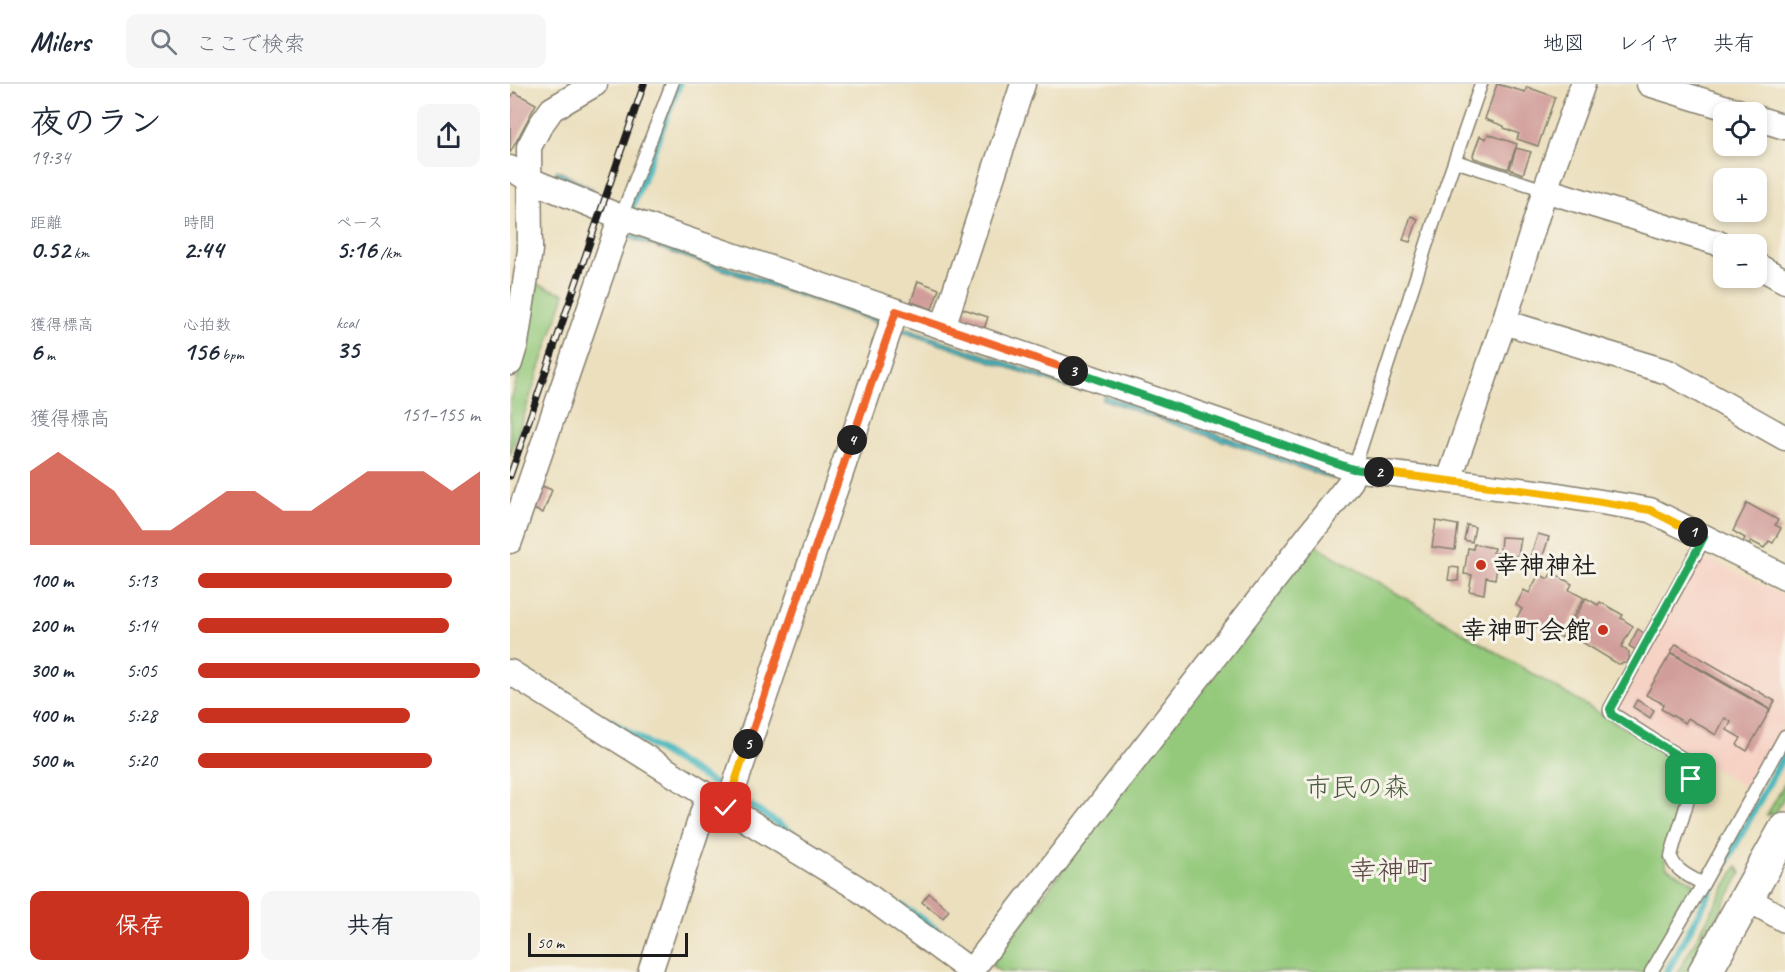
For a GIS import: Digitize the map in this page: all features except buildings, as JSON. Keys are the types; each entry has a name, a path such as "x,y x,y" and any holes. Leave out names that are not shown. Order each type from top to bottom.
{"main road":[{"path":"1705,972 1785,830"}],"street":[{"path":"510,363 516,343 530,250 520,174 530,147 552,109 595,84"},
{"path":"943,327 1023,84"},
{"path":"1449,480 1504,322 1545,190 1583,84"},
{"path":"1649,84 1713,104"},
{"path":"1767,121 1785,127"},
{"path":"520,174 621,217 1353,469 1552,494 1650,510 1785,577"},
{"path":"1545,190 1713,241"},
{"path":"510,541 621,217"},
{"path":"1767,271 1785,281"},
{"path":"650,972 717,802 896,311"},
{"path":"1504,322 1668,372 1785,438"},
{"path":"510,672 856,887 972,971 1351,481 1353,469"},
{"path":"1746,898 1785,920"}],"lane":[{"path":"621,217 672,84"},
{"path":"1353,469 1481,84"},
{"path":"1455,161 1545,190"},
{"path":"1703,884 1682,872 1672,862 1671,857 1688,798 1691,779 1688,762 1612,715 1610,709 1704,537"},
{"path":"1651,972 1785,736"}],"shaded area":[{"path":"1700,560 1714,561 1785,596 1785,721 1748,789 1618,712 1619,703"}],"green space":[{"path":"537,284 565,294 510,456 510,404 527,343"},
{"name":"市民の森","path":"1310,542 1665,752 1678,764 1683,774 1683,792 1664,858 1667,868 1693,882 1694,886 1644,972 1001,972 991,965"},
{"path":"1785,783 1785,795 1775,814 1767,815"},
{"path":"1737,866 1741,873 1687,972 1678,972"}],"water":[{"path":"557,170 593,189 590,193 555,174"},
{"path":"628,233 880,319 879,323 626,237"},
{"path":"905,328 1083,388 1081,392 903,332"},
{"path":"1104,395 1333,474 1332,479 1102,399"}],"waterway":[{"path":"632,207 679,84"},
{"path":"609,720 746,803 821,852"},
{"path":"1667,972 1785,753"},
{"path":"902,906 972,954"}],"railway":[{"path":"510,476 644,84"}],"place":[{"name":"幸神神社","path":"1481,565"},
{"name":"幸神町会館","path":"1603,630"}],"district":[{"name":"幸神町","path":"1391,870"}],"route":[{"path":"726,808 896,311 1353,469 1552,494 1650,510 1704,537 1610,709 1612,715 1688,762 1691,779"}]}
